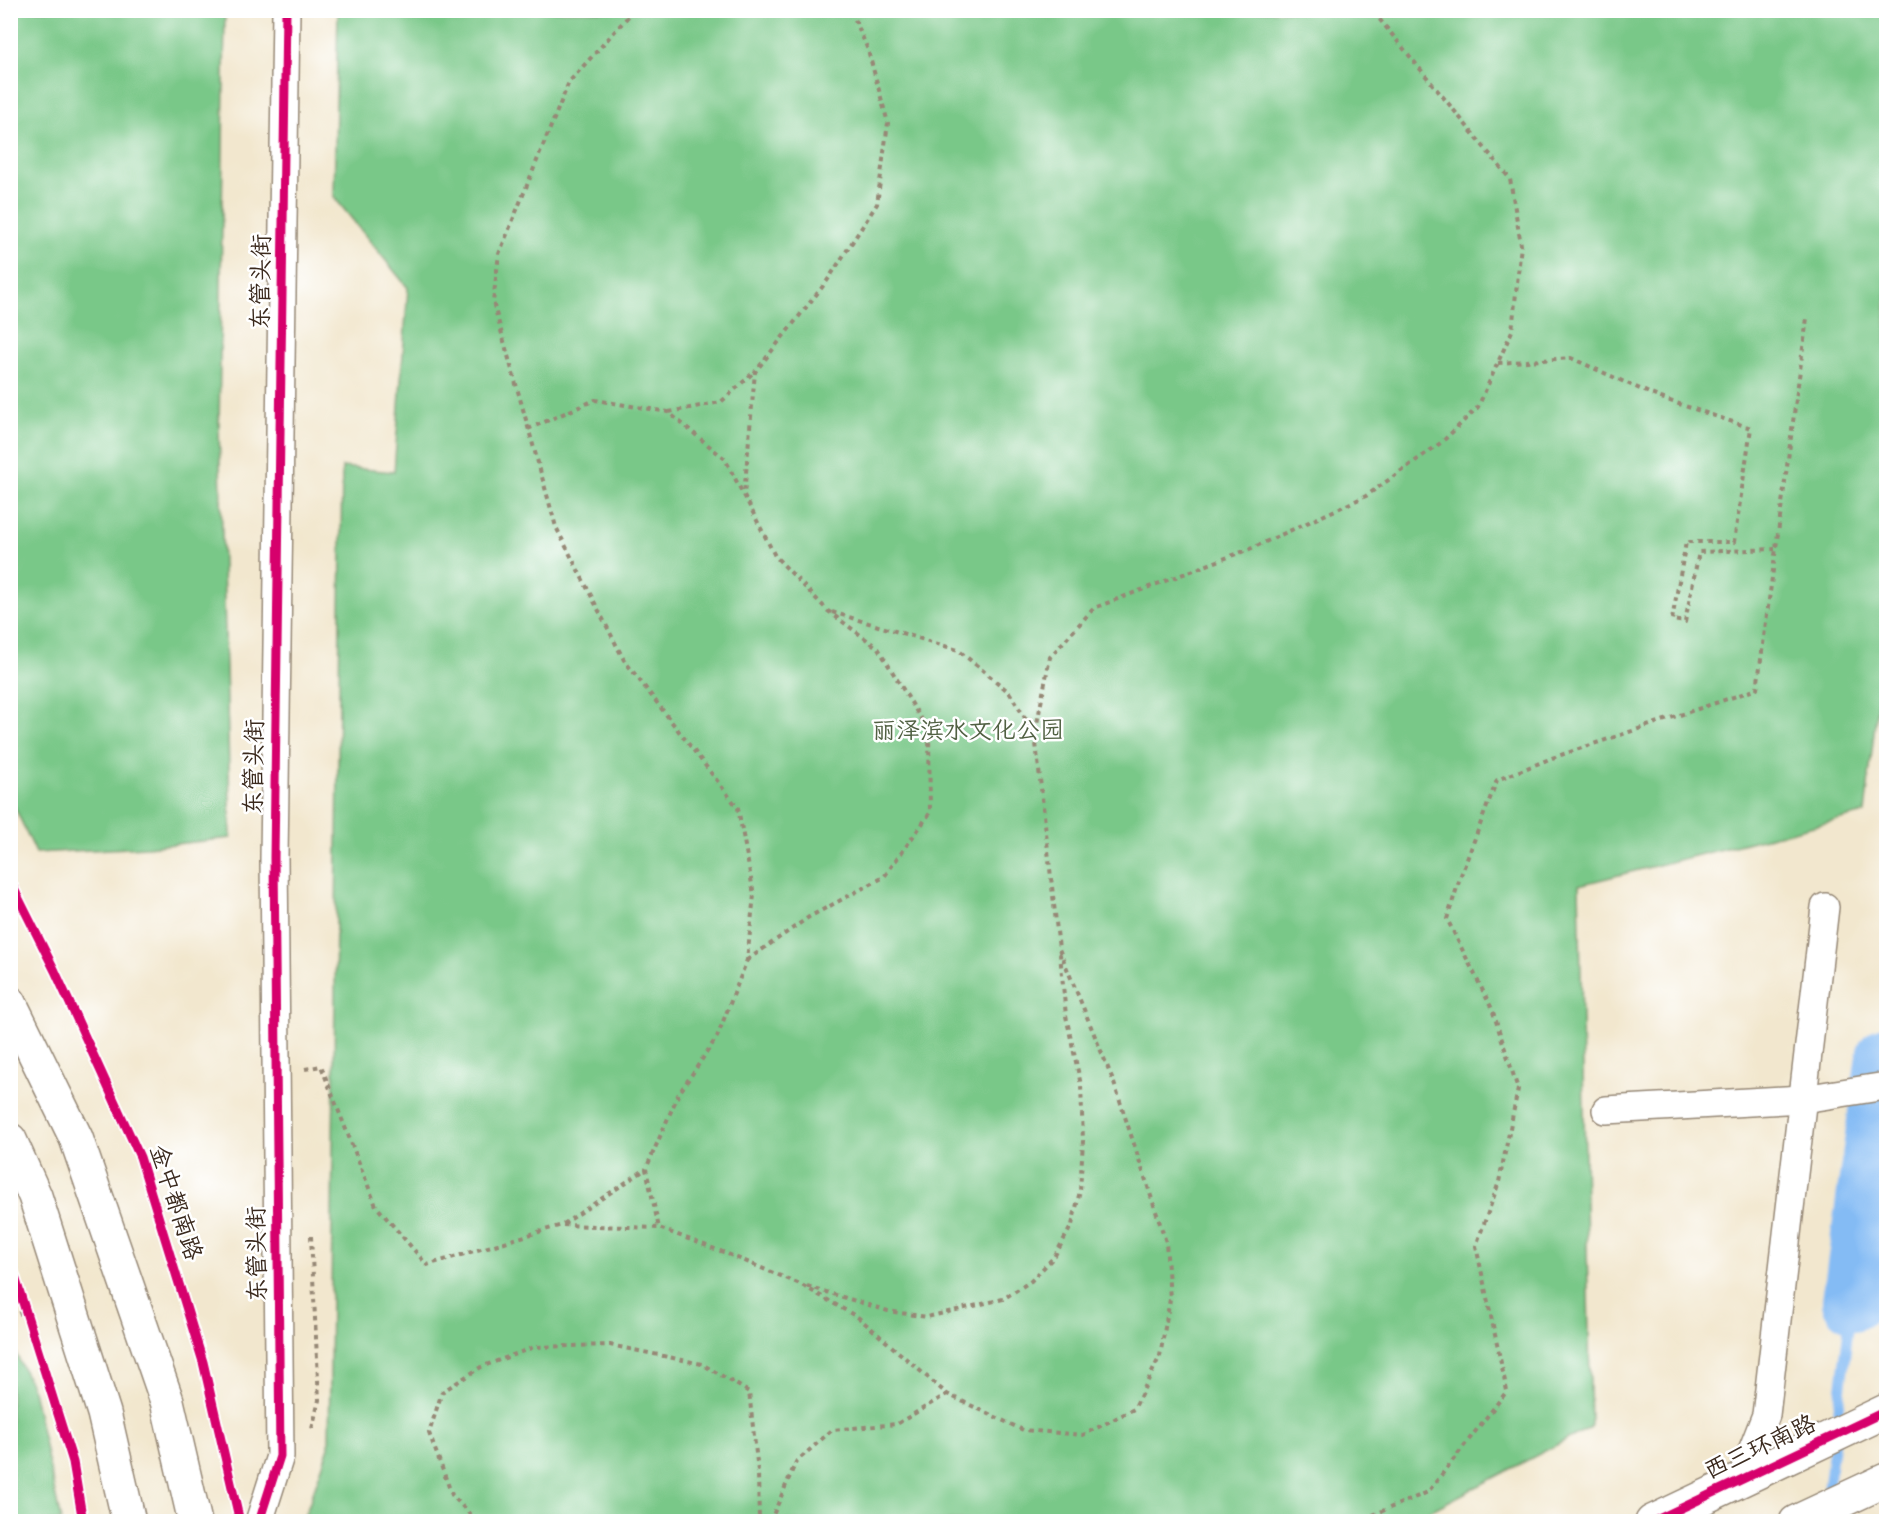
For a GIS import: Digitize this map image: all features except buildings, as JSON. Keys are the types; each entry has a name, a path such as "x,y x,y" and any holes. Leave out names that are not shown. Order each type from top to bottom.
{"main road":[{"path":"10,1003 76,1138 167,1401 195,1521"},
{"path":"10,1140 34,1196 104,1413 129,1521"},
{"name":"西三环南路","path":"1652,1521 1881,1414"},
{"path":"1803,1518 1877,1485"}],"street":[{"name":"东管头街","path":"259,1521 280,1456 274,858 286,10"},
{"path":"1741,1479 1766,1415 1825,907"},
{"path":"1606,1110 1803,1099 1887,1086"}],"path":[{"path":"303,1069 321,1066 376,1206 426,1264 562,1225 646,1169 678,1095 717,1037 747,960 754,895 738,808 624,660 556,527 493,302 499,254 568,82 634,10"},
{"path":"528,429 595,400 668,412 721,402 755,372 827,281 877,204 888,123 868,50 851,10"},
{"path":"562,1225 659,1228 800,1284 888,1311 927,1317 1003,1299 1031,1281 1054,1257 1072,1225 1080,1191 1083,1141 1081,1085 1066,1016 1035,734 1050,657 1094,608 1252,548 1366,496 1442,442 1478,407 1512,332 1521,245 1510,179 1372,10"},
{"path":"1356,1521 1428,1492 1507,1391 1476,1246 1499,1182 1518,1089 1492,1009 1447,919 1461,875 1497,780 1552,758 1757,688 1807,318"},
{"path":"1498,363 1571,358 1658,397 1751,428 1734,542 1686,542 1671,620 1685,622 1699,552 1775,549"},
{"path":"744,495 755,372"},
{"path":"668,412 725,459 775,556 828,611 878,648 929,732 930,813 884,877 809,917 747,960"},
{"path":"828,611 958,650 1009,692 1035,734"},
{"path":"800,1284 859,1318 947,1394 1023,1430 1083,1434 1134,1409 1161,1356 1170,1299 1166,1242 1113,1080 1059,949"},
{"path":"646,1169 659,1228"},
{"path":"311,1235 319,1400 311,1434"},
{"path":"23,1301 29,1322"},
{"path":"10,1317 26,1311"},
{"path":"477,1521 452,1495 429,1433 442,1392 481,1367 534,1347 610,1345 702,1364 749,1392 759,1472 759,1521"},
{"path":"770,1521 796,1462 832,1430 897,1425 947,1394"}],"green space":[{"path":"11,10 225,11 219,428 231,838 147,847 36,853 11,799"},
{"name":"丽泽滨水文化公园","path":"338,11 1886,11 1886,626 1865,813 1579,885 1591,1427 1411,1521 303,1521 329,1447 342,467 394,472 408,288 334,197"},
{"path":"10,1341 33,1390 61,1521 11,1521"}],"waterway":[{"path":"1852,1301 1886,1057"},
{"path":"1827,1500 1852,1301 1886,1281"}],"cycle path":[{"path":"259,1522 280,1456 274,858 286,10"},
{"name":"金中都南路","path":"10,881 55,971 140,1157 203,1362 240,1522"},
{"path":"10,1261 73,1462 83,1522"},
{"path":"1652,1522 1886,1411"}]}
